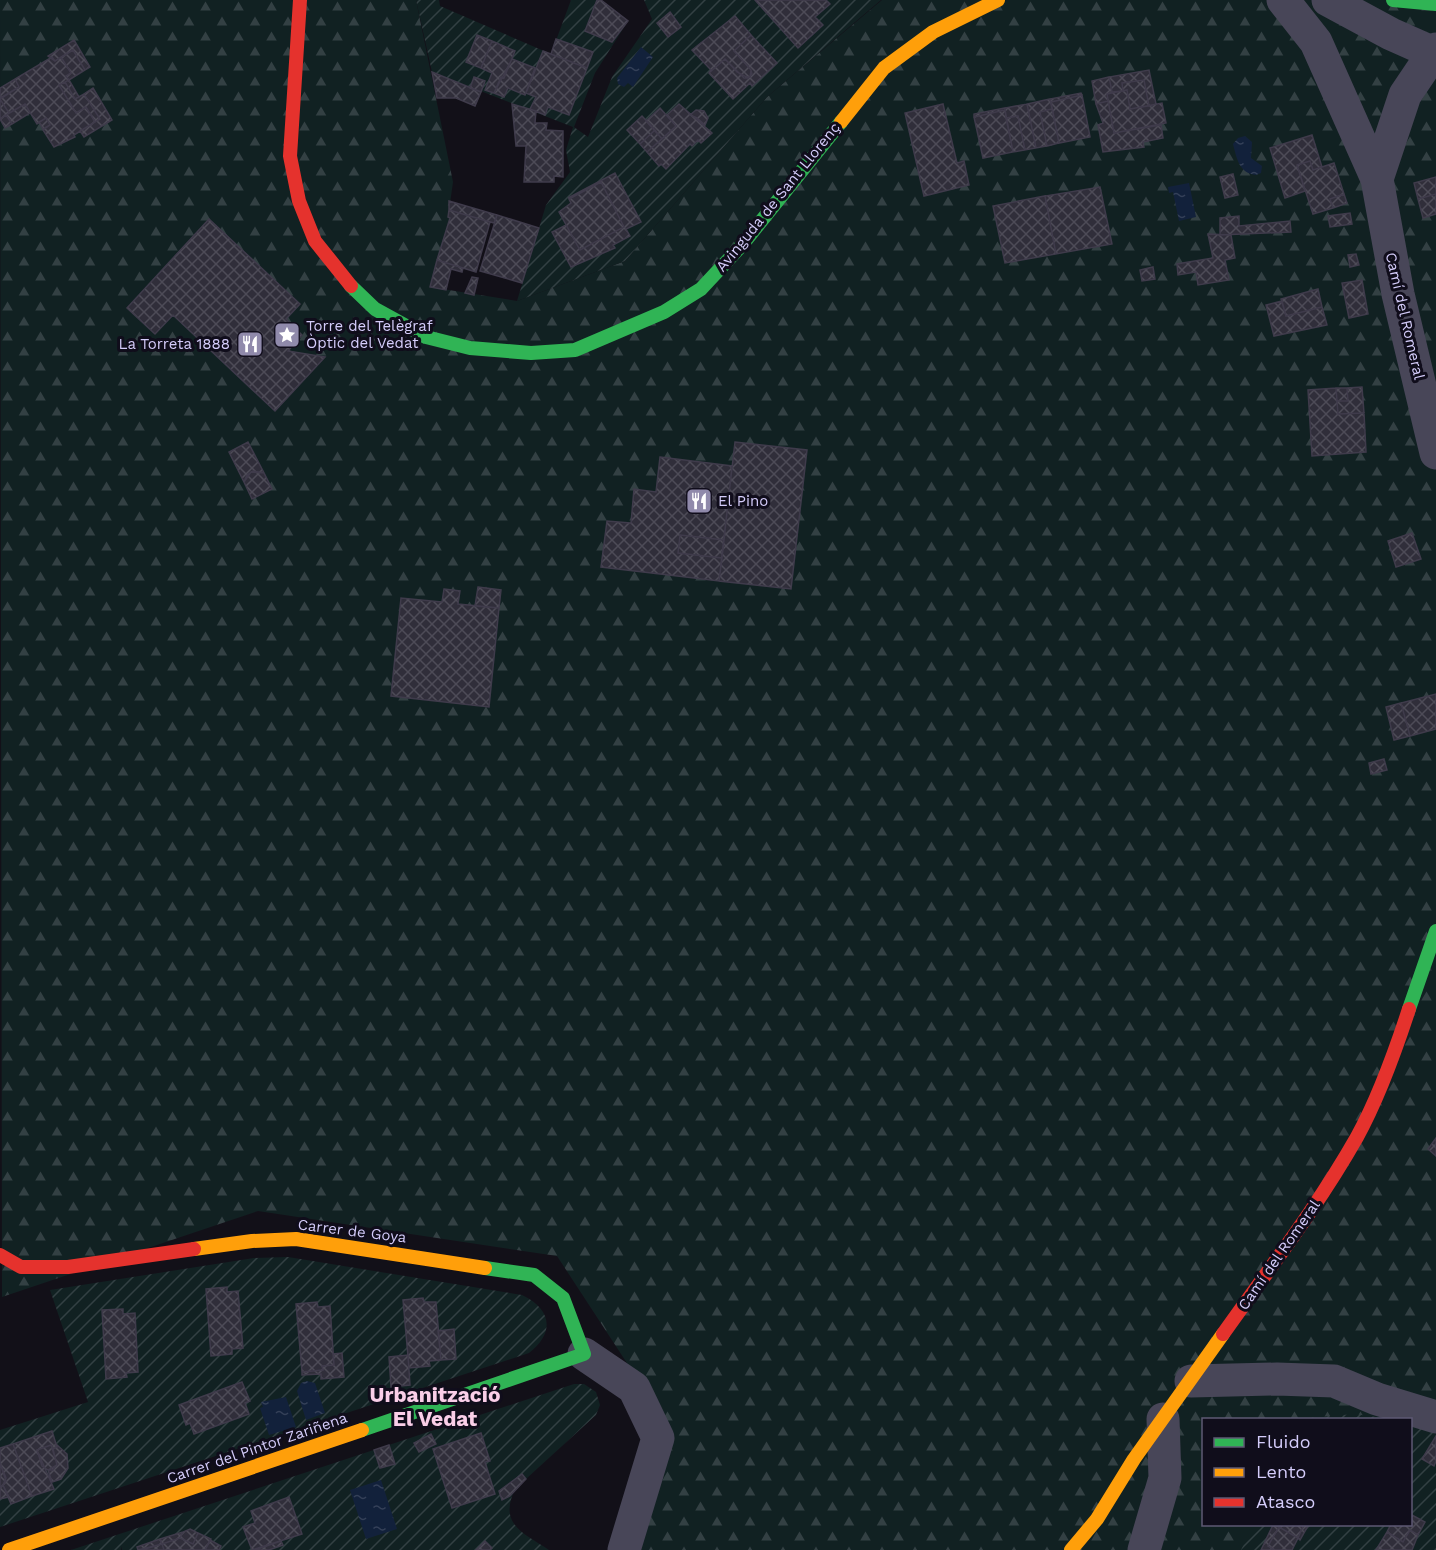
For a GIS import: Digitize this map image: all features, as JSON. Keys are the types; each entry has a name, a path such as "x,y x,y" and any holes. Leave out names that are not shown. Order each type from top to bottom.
{"street":[{"name":"Avinguda de Sant Llorenç","path":"300,0 290,156 299,201 315,241 349,284 375,309 426,337 470,348 531,352 575,350 664,312 701,289 742,245 884,68 933,32 998,0"},
{"name":"Camí del Romeral","path":"1283,0 1316,42 1377,179 1398,294 1436,453"},
{"path":"1328,0 1435,52"},
{"path":"1393,0 1436,4"},
{"name":"Camí del Romeral","path":"1377,179 1405,96 1435,52"},
{"name":"Camí del Romeral","path":"1071,1550 1097,1519 1134,1459 1316,1203 1358,1134 1394,1055 1436,931"},
{"name":"Carrer de Goya","path":"0,1256 21,1267 68,1267 252,1241 296,1239 534,1275 563,1298 584,1354"},
{"path":"584,1354 634,1388 658,1438 624,1550"},
{"name":"Carrer del Pintor Zariñena","path":"9,1550 584,1354"},
{"path":"1191,1381 1277,1379 1334,1381 1377,1399 1436,1417"},
{"path":"1144,1550 1165,1478 1163,1419"}],"green space":[{"path":"0,0 416,0 453,182 448,217 450,218 430,287 517,301 625,261 767,97 882,0 1436,0 1436,1432 1412,1425 1412,1418 1339,1416 1202,1418 1202,1526 1254,1526 1242,1550 625,1550 672,1432 557,1256 258,1211 2,1297"},
{"path":"416,0 439,0 440,6 551,54 571,0 601,0 628,21 595,73 574,127 588,137 612,77 652,19 644,0 881,0 767,97 625,261 517,301 546,205 570,172 566,150 573,127 432,72"},
{"path":"288,1257 522,1295 539,1307 544,1314 546,1330 529,1353 0,1527 0,1430 88,1402 50,1290 254,1258"},
{"path":"574,1384 584,1384 596,1392 600,1405 596,1415 515,1489 511,1501 510,1511 516,1527 549,1550 122,1550 121,1546 121,1550 71,1550"},
{"path":"1354,1414 1384,1418 1308,1418"},
{"path":"1412,1423 1436,1432 1436,1550 1241,1550 1253,1526 1412,1526"}],"water":[{"path":"641,47 653,57 633,87 628,83 624,87 618,84 617,78"},
{"path":"1245,136 1252,142 1251,158 1262,166 1261,173 1256,175 1242,168 1236,155 1233,144 1238,138"},
{"path":"1189,183 1196,217 1179,221 1173,192 1169,193 1168,187"},
{"path":"307,1381 315,1383 325,1413 306,1420 297,1391 301,1383"},
{"path":"286,1397 296,1427 269,1435 260,1408 263,1407 261,1402"},
{"path":"381,1480 397,1529 366,1539 350,1490"}],"building":[{"path":"597,0 601,0 628,21 612,42 585,31"},
{"path":"755,0 826,0 830,4 815,17 823,25 798,48"},
{"path":"670,12 681,27 668,37 657,23"},
{"path":"735,16 751,35 734,51 751,70 752,74 748,78 737,72 725,59 709,73 711,70 692,50"},
{"path":"477,35 492,41 481,68 466,62"},
{"path":"751,35 777,63 752,86 750,83 733,99 709,73 725,59 744,78 750,77 751,70 734,51"},
{"path":"556,39 593,52 587,68 551,54"},
{"path":"74,40 90,67 85,70 73,50 55,61 48,56"},
{"path":"492,41 515,51 504,78 501,77 494,93 485,90 492,73 481,68"},
{"path":"73,50 85,70 69,80 66,76 71,73 61,57"},
{"path":"543,51 587,68 569,115 548,107 545,115 530,109 536,97 526,93"},
{"path":"52,57 55,61 61,57 71,73 66,76 69,80 59,85 76,113 86,107 95,122 74,135 75,137 54,147 43,130 50,125 46,118 37,124 25,104 9,113 0,99 19,87 15,79"},
{"path":"512,59 535,68 525,95 508,88 504,97 494,93"},
{"path":"1149,70 1156,104 1149,106 1144,80 1122,83 1123,91 1112,92 1109,77"},
{"path":"432,72 481,92 475,106 456,98 437,98"},
{"path":"474,77 485,81 481,92 470,88"},
{"path":"1109,77 1112,92 1107,94 1108,101 1096,104 1092,81"},
{"path":"15,79 19,87 0,98 0,88"},
{"path":"69,80 79,97 75,99 65,82"},
{"path":"1144,80 1149,106 1130,109 1127,90 1123,91 1122,83"},
{"path":"65,82 75,99 84,94 100,119 95,122 86,107 76,113 59,85"},
{"path":"93,88 112,120 84,137 80,131 100,119 84,94"},
{"path":"1127,90 1130,109 1162,103 1166,123 1114,133 1107,94"},
{"path":"1081,93 1082,95 1051,102 1050,99"},
{"path":"1082,95 1090,137 1059,143 1051,102"},
{"path":"0,99 9,113 0,119"},
{"path":"1050,99 1052,109 1040,112 1047,146 1036,148 1027,104"},
{"path":"1108,101 1114,133 1161,125 1163,138 1143,142 1144,147 1103,152 1098,125 1103,123 1096,104"},
{"path":"25,104 30,113 12,124 6,115"},
{"path":"512,104 536,111 535,123 547,123 546,130 563,131 563,177 554,176 554,182 524,182 526,146 516,146"},
{"path":"679,104 712,133 701,143 698,140 692,146 690,144 666,169 661,164 659,166 647,152 676,126 667,115"},
{"path":"943,104 957,163 964,161 969,185 924,196 905,113"},
{"path":"1027,104 1036,148 1025,150 1018,116 1006,118 1005,108"},
{"path":"660,108 676,126 662,139 646,121"},
{"path":"1005,108 1005,110 974,117 974,114"},
{"path":"1052,109 1059,143 1047,146 1040,112"},
{"path":"696,110 704,111 708,118 705,125 690,115"},
{"path":"1005,110 1013,152 983,158 974,117"},
{"path":"6,115 12,124 5,128 0,119"},
{"path":"642,116 655,130 640,144 627,130"},
{"path":"1018,116 1025,150 1013,152 1006,118"},
{"path":"46,118 50,125 43,129 39,122"},
{"path":"655,130 662,139 647,152 640,144"},
{"path":"1312,135 1322,167 1313,170 1310,161 1297,165 1305,191 1285,198 1270,148"},
{"path":"1310,161 1313,170 1334,163 1344,194 1330,199 1333,208 1313,214 1297,165"},
{"path":"615,173 641,222 626,229 630,236 613,245 615,248 571,267 552,232 566,225 580,250 624,227 601,182 568,198"},
{"path":"1233,174 1238,195 1225,198 1220,177"},
{"path":"1436,177 1436,194 1418,199 1414,183"},
{"path":"601,182 624,227 580,250 559,212 571,203 569,199"},
{"path":"1100,187 1112,244 1056,254 1045,196"},
{"path":"1344,194 1347,203 1333,208 1330,199"},
{"path":"1436,194 1436,214 1423,218 1418,199"},
{"path":"1045,196 1056,254 1005,263 993,206"},
{"path":"449,201 497,215 494,223 449,210"},
{"path":"449,210 490,222 476,272 437,260 450,218 448,217"},
{"path":"1350,213 1352,224 1330,227 1328,216"},
{"path":"497,215 539,228 522,283 480,271"},
{"path":"1239,216 1239,226 1290,221 1291,232 1220,235 1220,218"},
{"path":"209,219 300,304 286,319 302,335 288,351 325,357 275,411 173,315 155,334 127,308"},
{"path":"1208,234 1231,235 1235,258 1225,260 1229,280 1198,285 1196,272 1178,275 1177,264 1213,258"},
{"path":"1356,254 1359,265 1350,267 1348,255"},
{"path":"437,260 463,268 462,272 451,269 446,290 430,287"},
{"path":"1153,267 1155,279 1142,281 1140,270"},
{"path":"472,277 478,278 474,295 465,293"},
{"path":"1362,280 1368,314 1349,318 1342,283"},
{"path":"1318,289 1322,307 1286,316 1281,299"},
{"path":"1282,301 1286,316 1322,307 1327,325 1274,336 1266,305"},
{"path":"1362,387 1364,413 1338,414 1337,401 1348,401 1347,388"},
{"path":"1336,388 1347,388 1348,401 1337,401"},
{"path":"1336,388 1338,414 1364,413 1366,452 1312,456 1308,390"},
{"path":"248,442 264,473 251,472 244,482 229,452"},
{"path":"735,442 807,450 791,589 719,581"},
{"path":"660,457 732,466 724,540 680,535 678,553 722,558 719,581 601,567 607,521 631,523 634,489 656,492"},
{"path":"253,471 264,473 272,489 252,499 244,482 247,475"},
{"path":"1412,533 1421,559 1396,567 1388,541"},
{"path":"680,535 724,540 722,558 678,553"},
{"path":"478,587 501,590 499,608 475,606"},
{"path":"444,589 460,591 458,604 499,608 489,707 391,696 401,598 442,602"},
{"path":"1436,694 1436,729 1410,736 1401,703"},
{"path":"1401,703 1410,736 1394,740 1386,707"},
{"path":"1384,759 1387,770 1371,774 1369,763"},
{"path":"1436,1138 1436,1156 1428,1149"},
{"path":"227,1287 227,1292 238,1291 243,1348 232,1349 232,1354 211,1356 206,1289"},
{"path":"423,1298 424,1302 436,1302 441,1360 429,1361 430,1366 409,1368 403,1300"},
{"path":"317,1302 318,1307 330,1306 334,1365 322,1366 323,1370 302,1372 296,1304"},
{"path":"123,1309 123,1314 135,1313 138,1372 126,1373 127,1377 106,1379 102,1310"},
{"path":"454,1329 456,1359 441,1360 438,1331"},
{"path":"342,1353 344,1377 321,1379 321,1374 302,1375 302,1372 323,1370 322,1366 334,1365 333,1354"},
{"path":"408,1355 410,1385 391,1387 389,1357"},
{"path":"242,1382 250,1401 245,1403 249,1414 194,1434 190,1423 186,1425 179,1405"},
{"path":"52,1431 57,1447 53,1449 51,1445 37,1450 54,1489 32,1496 13,1444"},
{"path":"481,1433 490,1461 485,1462 495,1494 452,1508 433,1449"},
{"path":"431,1434 436,1444 419,1452 414,1443"},
{"path":"1436,1436 1436,1461 1434,1466 1422,1459"},
{"path":"13,1444 32,1496 11,1504 3,1485 6,1478 0,1463 0,1448"},
{"path":"56,1444 67,1454 68,1468 61,1479 52,1482 48,1470 57,1465 53,1449 57,1447"},
{"path":"51,1445 57,1464 53,1470 48,1470 42,1466 37,1450"},
{"path":"389,1445 395,1464 380,1468 374,1450"},
{"path":"0,1463 6,1481 0,1488"},
{"path":"522,1474 526,1479 510,1496 502,1500 499,1491"},
{"path":"3,1485 9,1497 0,1499 0,1488"},
{"path":"289,1497 302,1534 252,1550 243,1527 255,1523 251,1511"},
{"path":"1412,1515 1425,1522 1418,1535 1410,1530 1403,1542 1387,1532 1390,1526 1412,1526"},
{"path":"1273,1526 1279,1527 1268,1546 1275,1550 1261,1550"},
{"path":"1280,1526 1303,1526 1298,1538"},
{"path":"1303,1526 1308,1526 1300,1540 1298,1538"},
{"path":"1279,1527 1298,1538 1292,1550 1275,1550 1268,1546"},
{"path":"190,1529 198,1533 193,1544 180,1538 183,1532"},
{"path":"1410,1530 1418,1535 1412,1550 1376,1550 1387,1532 1403,1542"},
{"path":"183,1532 180,1538 162,1544 160,1539"},
{"path":"198,1533 211,1539 205,1550 164,1550 162,1544 180,1538 193,1544"},
{"path":"160,1539 162,1544 138,1550 137,1547"},
{"path":"210,1540 221,1546 219,1550 205,1550"},
{"path":"281,1541 283,1545 269,1550 255,1550"},
{"path":"485,1541 492,1548 490,1550 476,1550"},
{"path":"162,1544 164,1550 142,1550"}],"traffic: fast":[{"path":"1393,0 1436,4"},
{"path":"351,286 375,309 426,337 470,348 531,353 575,350 664,312 701,289 742,245 841,122"},
{"path":"1409,1009 1436,931"},
{"path":"362,1430 584,1354 563,1298 534,1275 485,1268"}],"traffic: slow":[{"path":"841,122 884,68 933,32 998,0"},
{"path":"194,1249 252,1241 296,1239 485,1268"},
{"path":"1071,1550 1097,1519 1134,1459 1223,1334"},
{"path":"9,1550 362,1430"}],"traffic: jam":[{"path":"300,0 290,156 299,201 315,241 351,286"},
{"path":"1223,1334 1310,1213 1357,1137 1386,1074 1409,1009"},
{"path":"0,1255 21,1267 68,1267 194,1249"}],"place":[{"name":"Torre del Telègraf Òptic del Vedat","path":"287,335"},
{"name":"La Torreta 1888","path":"250,344"},
{"name":"El Pino","path":"699,501"}],"district":[{"name":"Urbanització El Vedat","path":"435,1406"}]}
